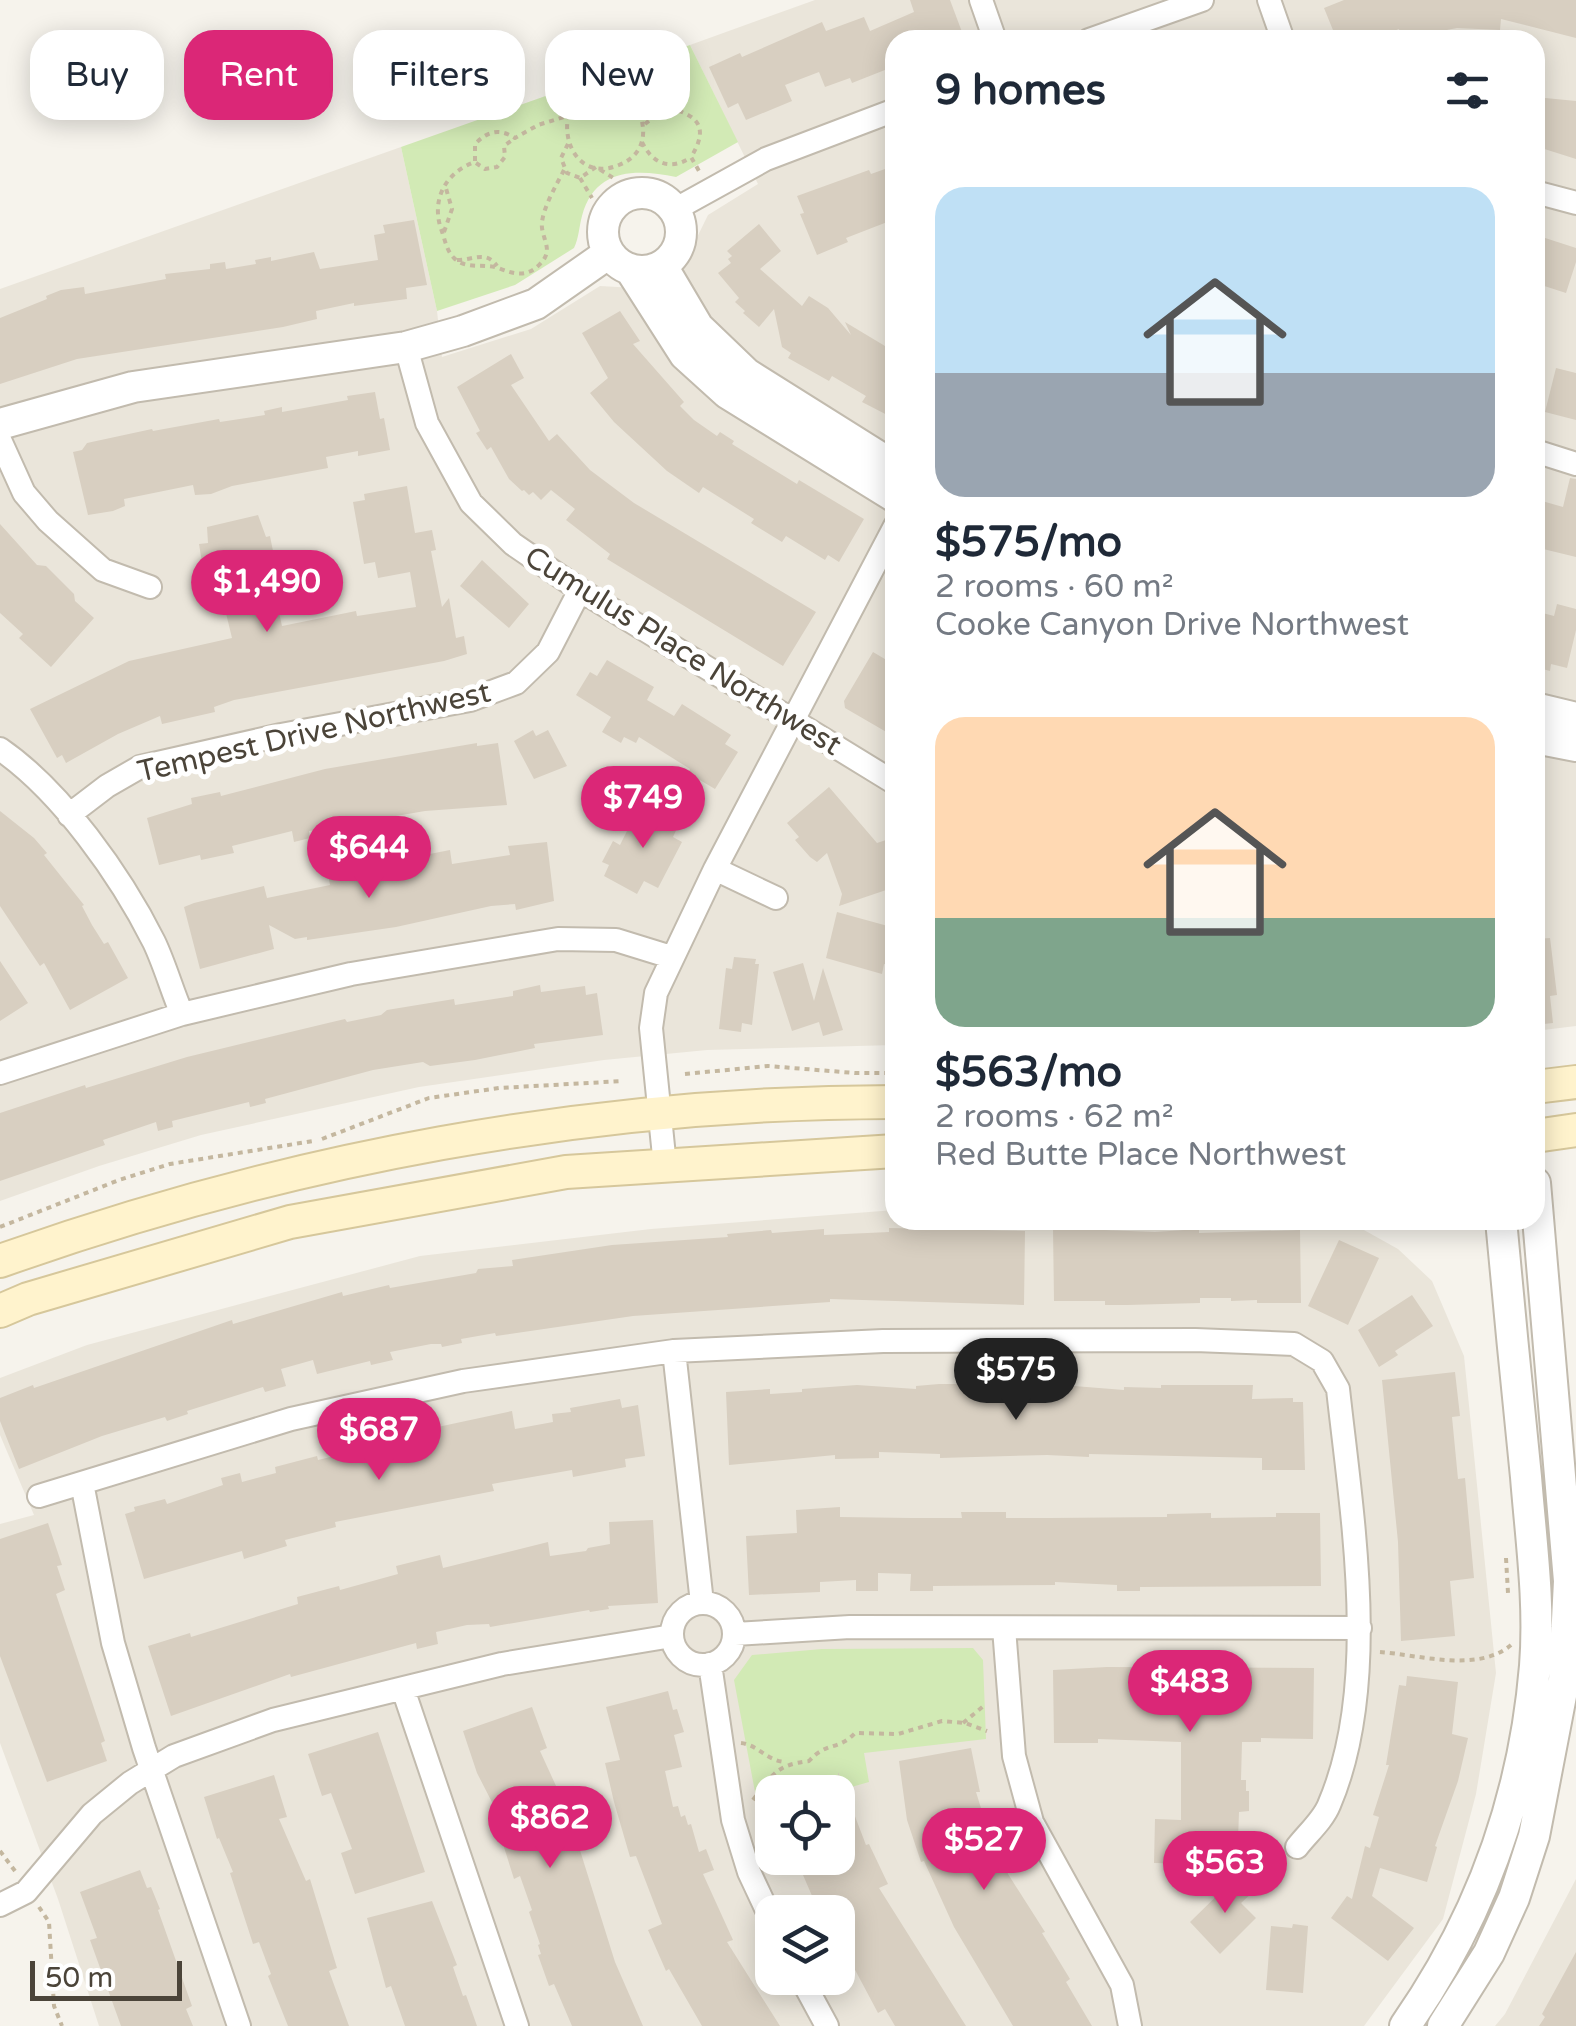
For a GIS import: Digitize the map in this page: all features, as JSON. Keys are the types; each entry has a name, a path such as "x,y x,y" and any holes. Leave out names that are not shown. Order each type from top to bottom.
{"main road":[{"path":"1545,1086 1576,1082"},
{"path":"0,1261 157,1209 354,1160 556,1124 659,1112 885,1102"},
{"path":"1545,1135 1576,1130"},
{"path":"0,1310 290,1222 566,1172 885,1152"}],"street":[{"path":"981,0 992,30"},
{"path":"1116,30 1202,0"},
{"path":"1268,0 1279,30"},
{"path":"674,210 766,159 885,114"},
{"path":"0,424 134,388 406,346 463,332 536,304 620,261 645,271 662,266 677,249 681,236 674,210 664,200 648,194 622,198 604,221 603,234 620,261 686,355 727,393 885,491"},
{"path":"1545,195 1576,203"},
{"path":"662,266 698,327 747,374 885,461"},
{"name":"Cumulus Place Northwest","path":"406,346 427,423 471,502 514,544 580,590 885,777"},
{"path":"0,440 24,493 48,521 103,570 150,587"},
{"path":"1545,454 1576,464"},
{"path":"665,1166 651,1028 656,993 715,868 885,545"},
{"name":"Tempest Drive Northwest","path":"69,815 140,767 281,735 470,700 516,683 548,652 580,590"},
{"path":"1545,710 1576,718"},
{"path":"1545,740 1576,746"},
{"path":"0,749 14,758 69,815 117,875 155,944 182,1014"},
{"path":"715,868 776,898"},
{"path":"0,1073 182,1014 351,974 558,940 616,940 671,957"},
{"path":"1405,2026 1453,1953 1490,1870 1510,1808 1535,1666 1534,1567 1503,1230"},
{"path":"1443,2026 1489,1952 1514,1898 1534,1836 1564,1680 1569,1581 1539,1230"},
{"path":"39,1496 329,1411 463,1381 674,1351 883,1341 1195,1340 1294,1344 1322,1361 1338,1389 1360,1628 1349,1745 1328,1809 1297,1848"},
{"path":"674,1351 702,1603"},
{"path":"82,1483 113,1643 151,1770 239,2026"},
{"path":"702,1603 712,1604 728,1615 734,1634 728,1654 710,1664 689,1662 672,1636 677,1617 692,1605 702,1603"},
{"path":"734,1634 850,1628 1360,1628"},
{"path":"1004,1628 1014,1756 1032,1822 1122,1985 1129,2018"},
{"path":"0,1905 26,1892 92,1814 174,1756 273,1720 502,1664 672,1636"},
{"path":"710,1664 733,1820 760,1895"},
{"path":"404,1689 516,2026"},
{"path":"810,1995 827,2026"}],"path":[{"path":"642,142 651,157 664,165 680,164 691,157 700,138 700,129 690,115"},
{"path":"475,162 484,168 497,167 504,157 504,146 538,124 552,120"},
{"path":"566,120 568,144 578,156 615,180"},
{"path":"580,178 596,168 606,169 628,161 642,142 643,120"},
{"path":"645,124 650,120"},
{"path":"475,162 475,144 488,133 506,133 515,138"},
{"path":"475,162 459,169 440,194 438,213 446,248 457,260 471,266 524,274 544,261 548,242 542,228 544,218 564,170 562,152 568,144"},
{"path":"691,157 699,170"},
{"path":"564,170 580,178 592,198"},
{"path":"443,236 452,209 445,184"},
{"path":"457,260 488,256 501,270"},
{"path":"685,1074 768,1066 885,1073"},
{"path":"0,1228 170,1164 322,1139 430,1098 498,1088 624,1081"},
{"path":"1507,1543 1509,1595"},
{"path":"1380,1652 1441,1661 1482,1658 1499,1656 1515,1638"},
{"path":"963,1723 986,1704"},
{"path":"741,1744 752,1746 772,1761 810,1761 821,1748 842,1744 854,1734 898,1734 934,1722 963,1723 988,1730"},
{"path":"753,1800 772,1776 790,1762"},
{"path":"0,1851 15,1872"},
{"path":"39,1907 49,1922 54,2006 62,2026"}],"shaded area":[{"path":"815,0 1576,0 1576,1026 1545,1030 1545,30 885,30 885,1045 707,1050 604,1060 419,1087 201,1135 0,1201 0,289 401,147 437,311 442,357 531,329 600,286 635,288 681,270 708,215 758,184 690,45"},
{"path":"885,1211 885,1230 1364,1230 1398,1249 1432,1281 1464,1356 1496,1673 1476,1794 1443,1919 1364,2026 99,2026 58,1899 0,1743 0,1524 34,1515 0,1435 0,1378 87,1345 420,1256 651,1229"},
{"path":"1576,1879 1576,2026 1495,2026 1505,2014"}],"green space":[{"path":"690,45 738,142 676,177 632,173 607,180 588,200 574,248 515,285 437,311 401,147 478,120 525,120 525,103 545,96 545,120 690,120"},
{"path":"973,1648 983,1660 986,1739 864,1753 869,1782 855,1786 855,1775 755,1775 755,1792 734,1680 752,1655 822,1649"}],"building":[{"path":"910,0 950,0 961,30 885,30 885,70 852,83 850,78 825,87 819,72 785,85 792,101 746,120 738,103 728,108 709,67 822,22 826,31 864,17 870,31 914,12"},
{"path":"1344,0 1576,0 1576,38 1501,19 1500,30 1333,30 1324,8"},
{"path":"1545,98 1576,101 1576,159 1545,149"},
{"path":"885,169 885,223 817,255 797,196 869,170 871,174"},
{"path":"414,220 427,285 406,288 407,299 354,303 316,311 317,319 283,327 77,359 0,384 0,318 61,290 84,287 85,294 166,279 165,274 210,269 210,264 225,262 226,269 256,264 255,260 271,257 271,261 314,252 320,269 378,260 374,235 385,233 383,225"},
{"path":"759,224 781,251 760,269 802,306 809,296 828,308 851,335 845,322 885,346 885,414 862,402 866,396 832,376 829,381 788,358 791,353 782,347 774,309 759,327 743,313 735,302 739,298 718,273 731,263 728,259 732,256 727,251"},
{"path":"1545,238 1576,248 1576,262 1566,293 1545,286"},
{"path":"620,311 640,341 633,344 684,402 680,406 694,420 717,436 720,432 734,441 732,444 797,484 799,480 864,519 839,562 828,555 825,560 786,536 782,542 703,487 699,493 667,471 614,422 590,393 608,378 582,333"},
{"path":"511,354 524,378 511,385 549,441 557,434 590,470 634,503 816,612 783,666 607,559 610,554 566,520 575,509 551,490 541,500 509,479 491,447 487,450 476,433 480,431 457,387"},
{"path":"1556,368 1576,373 1576,420 1545,412"},
{"path":"375,392 390,450 326,457 328,468 232,486 211,494 195,495 193,485 124,499 125,506 88,515 73,452 82,450 87,443 152,429 265,415 264,411 282,407 282,412"},
{"path":"1570,478 1576,479 1576,557 1545,549 1545,502 1563,507"},
{"path":"407,486 415,533 432,530 436,550 431,551 442,607 449,598 456,638 464,636 467,654 234,700 214,707 215,712 162,724 160,716 66,763 62,755 57,758 30,709 129,661 232,638 223,601 219,602 218,596 209,598 199,544 208,543 207,527 258,515 266,537 270,536 276,574 272,575 273,586 282,626 356,611 357,616 416,607 410,572 378,578 375,562 364,564 353,502 365,500 364,494"},
{"path":"0,524 94,618 51,667 19,638 23,634 0,613"},
{"path":"482,560 529,604 509,628 460,586"},
{"path":"1557,604 1576,609 1576,630 1567,668 1551,664 1550,671 1545,670 1545,614 1554,616"},
{"path":"873,652 885,659 885,731 845,708 844,701"},
{"path":"607,660 654,687 647,700 674,716 682,704 731,735 725,744 738,752 715,789 639,737 636,743 624,737 621,743 602,732 611,717 576,695 590,672 597,676"},
{"path":"533,730 536,736 548,730 567,766 534,779 514,741"},
{"path":"477,743 498,743 507,805 425,811 309,831 310,838 294,842 292,831 232,846 234,853 201,860 200,855 159,865 147,818 192,804 191,798 220,792 221,796 325,769"},
{"path":"829,787 877,843 885,840 885,890 839,906 842,894 827,853 817,862 810,857 787,823"},
{"path":"640,805 679,824 673,837 682,842 658,888 644,881 637,894 604,876 609,865 602,862 613,841 620,845"},
{"path":"0,811 47,853 44,855 84,905 92,925 104,944 108,942 128,978 70,1010 44,963 40,966 0,906"},
{"path":"547,842 554,901 516,910 515,904 491,906 396,927 307,940 295,939 269,925 274,949 200,969 184,907 194,903 264,886 267,898 330,885 328,874 450,850 452,864 510,855 508,846"},
{"path":"837,912 885,925 882,974 826,958"},
{"path":"1545,938 1550,938 1557,995 1550,996 1553,1023 1545,1024"},
{"path":"734,957 756,959 755,964 759,964 752,1025 742,1023 741,1032 719,1029 726,968 732,969"},
{"path":"0,961 28,1003 0,1021"},
{"path":"803,963 814,1001 823,968 843,1030 823,1036 819,1022 792,1031 773,972"},
{"path":"540,985 541,992 585,986 586,995 597,993 603,1035 534,1044 535,1048 475,1060 430,1066 423,1062 373,1070 265,1099 266,1103 250,1107 249,1102 172,1121 173,1127 158,1131 156,1122 103,1140 105,1145 0,1181 0,1113 187,1057 328,1023 454,999 455,1005 513,996 513,991"},
{"path":"824,1229 824,1235 1025,1231 1024,1305 830,1299 633,1316 496,1336 495,1333 442,1347 431,1344 390,1352 393,1360 371,1365 370,1361 317,1374 313,1360 281,1369 286,1386 265,1392 263,1387 167,1421 165,1417 102,1436 19,1469 0,1421 0,1398 33,1385 34,1388 232,1320 233,1324 342,1292 343,1296 389,1285 390,1288 476,1273 478,1269 513,1266 512,1260 612,1245 771,1230 772,1233"},
{"path":"1053,1230 1300,1230 1301,1303 1257,1303 1231,1298 1127,1305 1054,1301"},
{"path":"1339,1240 1379,1258 1348,1325 1308,1306"},
{"path":"1412,1295 1433,1326 1395,1351 1398,1355 1379,1367 1358,1330"},
{"path":"1455,1372 1460,1416 1452,1417 1458,1479 1465,1478 1474,1578 1450,1581 1455,1636 1401,1641 1398,1542 1382,1380"},
{"path":"939,1384 984,1384 984,1391 1019,1391 1019,1387 1049,1384 1124,1390 1161,1385 1253,1385 1252,1399 1293,1398 1293,1402 1303,1402 1305,1470 1262,1470 1262,1458 1089,1454 940,1458 940,1454 879,1452 879,1458 835,1459 835,1455 729,1465 726,1392 770,1389 770,1394 857,1385 916,1389"},
{"path":"620,1399 622,1408 638,1405 645,1456 625,1459 626,1467 573,1477 572,1470 492,1484 494,1491 335,1522 336,1527 285,1540 287,1546 244,1559 242,1551 144,1579 125,1514 135,1511 134,1507 165,1499 167,1504 223,1485 221,1478 240,1473 242,1482 276,1473 275,1467 355,1451 354,1448 391,1437 512,1411 515,1429 553,1422 552,1414 571,1412 570,1408"},
{"path":"840,1507 840,1517 911,1518 962,1518 961,1512 1006,1512 1006,1518 1211,1513 1211,1518 1276,1517 1276,1513 1320,1513 1321,1586 1140,1587 1140,1591 1117,1591 1117,1585 1055,1582 933,1586 933,1591 910,1591 911,1574 878,1573 878,1591 856,1591 856,1580 820,1582 820,1592 749,1595 746,1536 797,1533 796,1510"},
{"path":"653,1520 658,1603 608,1606 609,1609 590,1612 436,1632 438,1644 417,1649 416,1643 291,1677 290,1674 171,1716 148,1646 298,1604 297,1597 398,1574 396,1566 440,1555 443,1568 548,1542 550,1556 586,1551 610,1544 609,1522"},
{"path":"48,1523 62,1565 57,1566 65,1590 56,1594 105,1741 101,1743 107,1761 47,1782 0,1656 0,1539"},
{"path":"1314,1668 1313,1739 1261,1738 1261,1742 1242,1742 1241,1780 1246,1780 1249,1791 1249,1811 1239,1812 1238,1840 1229,1840 1228,1865 1154,1863 1155,1819 1181,1820 1181,1742 1098,1739 1098,1743 1054,1743 1053,1670"},
{"path":"1407,1676 1458,1682 1452,1734 1468,1738 1427,1882 1380,1868 1372,1896 1414,1928 1388,1961 1331,1918 1347,1896 1352,1899 1365,1846 1370,1848 1379,1817 1373,1815 1389,1765 1399,1685 1406,1686"},
{"path":"668,1691 684,1732 674,1735 682,1767 665,1771 673,1807 678,1806 681,1817 685,1815 688,1825 691,1824 699,1852 706,1849 714,1870 703,1874 733,1940 727,1942 755,1986 755,1995 760,1995 780,2026 702,2026 669,1969 666,1971 648,1930 662,1924 636,1856 630,1857 605,1763 620,1760 606,1707"},
{"path":"532,1707 547,1748 540,1751 568,1812 615,1962 643,2026 572,2026 554,1984 549,1986 538,1955 540,1944 529,1912 532,1910 520,1876 514,1879 492,1809 495,1808 477,1773 463,1731"},
{"path":"378,1732 425,1872 355,1894 341,1853 352,1849 331,1793 322,1796 308,1754"},
{"path":"971,1748 980,1792 976,1792 994,1850 998,1849 1008,1874 1045,1932 1042,1933 1070,1979 1066,1982 1092,2026 1013,2026 954,1927 924,1861 921,1862 907,1820 899,1761"},
{"path":"274,1775 287,1817 279,1819 306,1881 310,1879 337,1968 329,1971 349,2026 288,2026 259,1942 253,1944 230,1873 233,1872 217,1839 204,1797"},
{"path":"855,1816 888,1884 879,1888 966,2026 895,2026 885,2009 878,2013 855,1970 855,1895 812,1895 803,1875 855,1875"},
{"path":"140,1870 160,1909 192,2006 186,2009 193,2026 121,2026 90,1940 97,1938 80,1892"},
{"path":"1238,1875 1254,1891 1241,1903 1256,1918 1220,1954 1190,1922"},
{"path":"432,1901 457,1965 453,1967 463,1996 466,1995 477,2026 405,2026 391,1986 386,1988 367,1918"},
{"path":"1293,1924 1308,1926 1303,1993 1266,1990 1271,1926 1292,1928"},
{"path":"1576,1952 1576,2026 1539,2026 1545,2017 1542,2014"}]}
